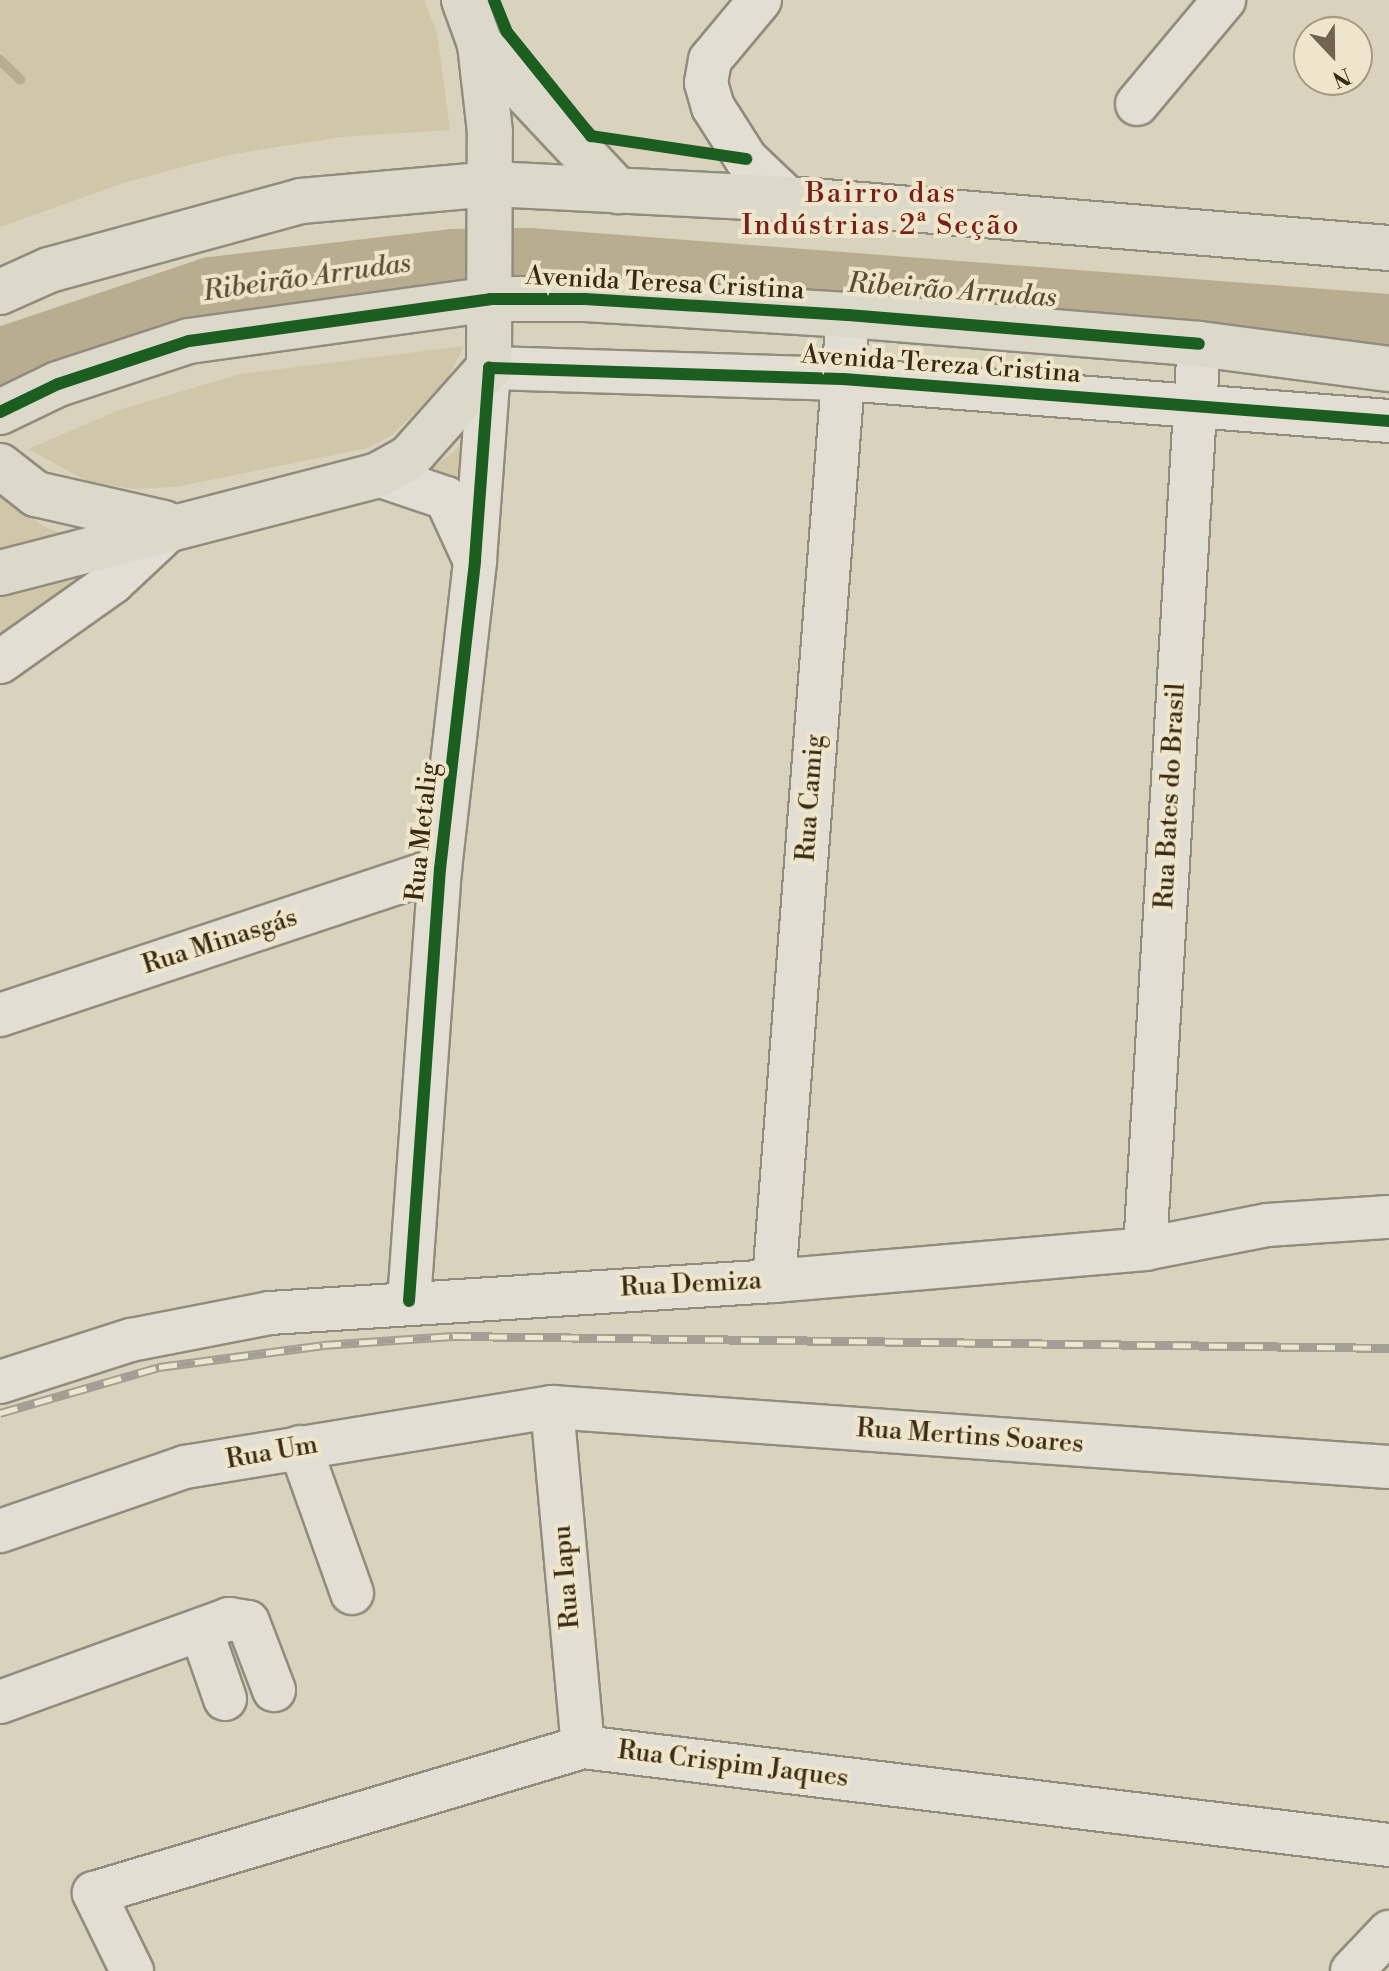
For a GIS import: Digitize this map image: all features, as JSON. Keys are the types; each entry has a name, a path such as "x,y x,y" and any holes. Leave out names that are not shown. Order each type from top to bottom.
{"main road":[{"path":"464,0 480,44 618,191"},
{"name":"Rua Metalig","path":"480,44 493,186 489,368"},
{"path":"0,292 49,270 301,201 493,186 788,199 1389,248"},
{"name":"Avenida Teresa Cristina","path":"0,412 58,384 189,341 490,298 585,299 848,315 1199,344 1389,369"},
{"path":"0,573 174,525 378,475 409,458 489,368"},
{"path":"0,466 36,494 174,525"}],"street":[{"path":"760,0 710,60 706,83 713,107 746,159 788,199"},
{"path":"1137,104 1224,0"},
{"name":"Rua Camig","path":"774,1281 848,315"},
{"name":"Rua Bates do Brasil","path":"1145,1249 1199,344"},
{"name":"Avenida Tereza Cristina","path":"489,368 843,379 1389,421"},
{"name":"Rua Metalig","path":"409,1301 440,869 475,560 489,368"},
{"path":"378,475 446,498 475,560"},
{"path":"0,662 113,582 174,525"},
{"name":"Rua Minasgás","path":"0,1015 440,869"},
{"name":"Rua Demiza","path":"0,1382 131,1340 270,1313 409,1301 774,1281 1145,1249 1267,1225 1389,1217"},
{"name":"Rua Um","path":"0,1531 185,1467 552,1407"},
{"name":"Rua Mertins Soares","path":"552,1407 1389,1467"},
{"name":"Rua Iapu","path":"552,1407 583,1747"},
{"path":"300,1447 352,1593"},
{"path":"0,1702 229,1619 248,1622 274,1690"},
{"path":"201,1630 225,1699"},
{"name":"Rua Crispim Jaques","path":"132,1971 94,1893 583,1747 1389,1845"},
{"path":"1352,1971 1389,1932"}],"shaded area":[{"path":"0,0 424,0 437,32 450,130 341,137 228,155 126,182 0,227"},
{"path":"464,346 447,379 394,434 368,448 175,487 133,489 87,481 28,449 122,409 240,374"},
{"path":"480,423 470,521 417,478 453,453"},
{"path":"0,492 43,526 73,538 0,559"},
{"path":"113,553 0,653 0,585"}],"waterway":[{"path":"0,60 20,79"},
{"name":"Ribeirão Arrudas","path":"0,358 211,287 452,259 529,258 1389,324"}],"railway":[{"path":"0,1413 159,1367 323,1345 453,1336 1389,1348"}],"cycle path":[{"path":"494,0 507,32 591,136 746,159"},
{"path":"0,412 58,384 189,341 490,299 585,299 848,315 1199,344"},
{"path":"409,1301 440,869 475,560 489,368 843,379 1389,421"}],"district":[{"name":"Bairro das Indústrias 2ª Seção","path":"881,210"}]}
